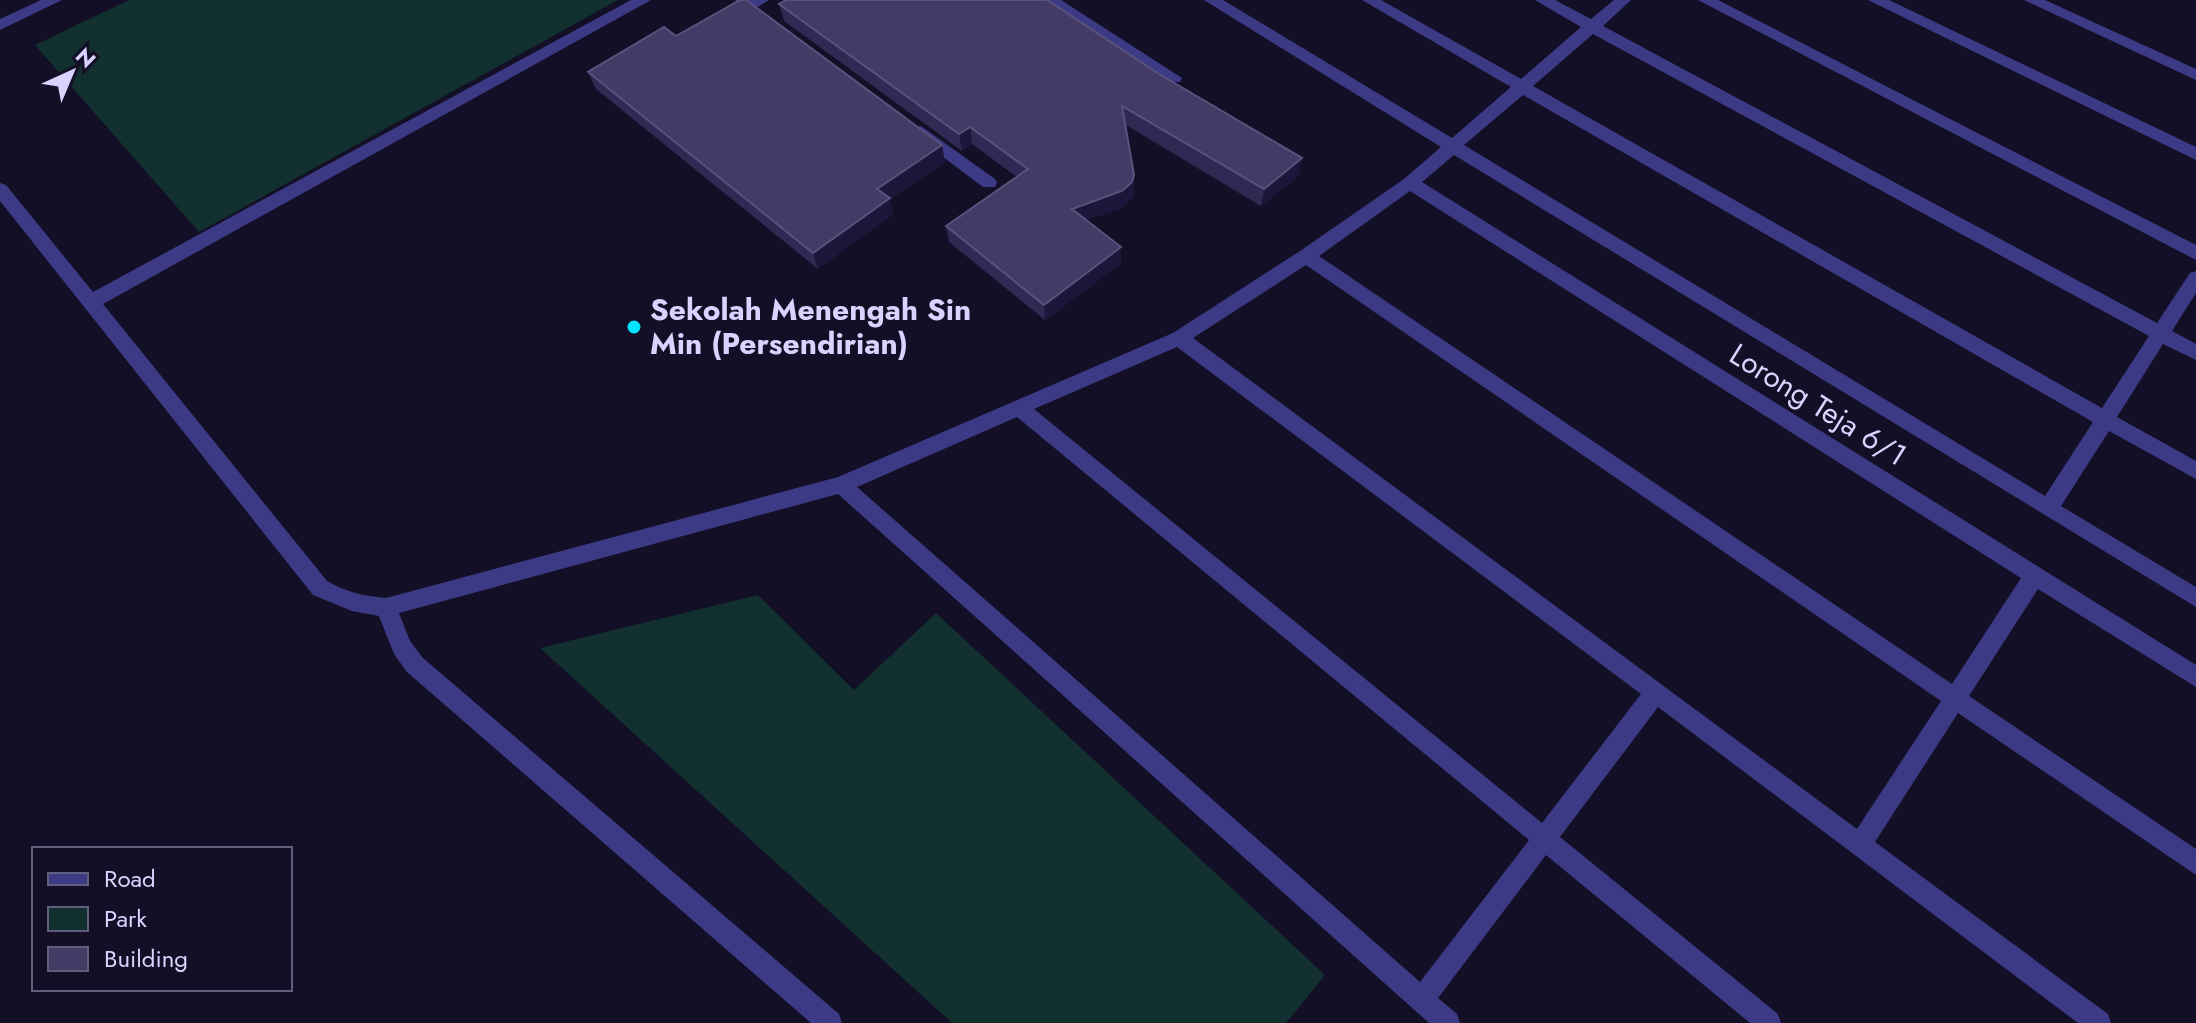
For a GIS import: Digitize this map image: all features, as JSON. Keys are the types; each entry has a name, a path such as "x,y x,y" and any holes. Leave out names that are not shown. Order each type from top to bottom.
{"street":[{"path":"0,25 54,0"},
{"path":"91,302 643,0"},
{"path":"1050,0 1174,78"},
{"path":"1212,0 2196,598"},
{"path":"1370,0 2196,471"},
{"path":"1543,0 2196,353"},
{"path":"0,189 320,588 340,600 362,606 386,607 841,485 1179,338 1306,256 1410,183 1623,0"},
{"path":"1706,0 2196,253"},
{"path":"1876,0 2196,154"},
{"path":"2032,0 2196,75"},
{"path":"901,118 989,183"},
{"name":"Lorong Teja 6/1","path":"1410,183 2196,677"},
{"path":"1306,256 2196,863"},
{"path":"2048,509 2196,278"},
{"path":"1179,338 2099,1023"},
{"path":"1019,408 1769,1023"},
{"path":"841,485 1448,1023"},
{"path":"1860,845 2034,577"},
{"path":"386,607 402,647 415,665 830,1023"},
{"path":"1422,999 1655,693"}],"green space":[{"path":"129,0 618,0 199,232 35,45"},
{"path":"758,595 854,690 936,613 1325,975 1286,1023 952,1023 540,648"}],"building":[{"path":"740,0 746,0 942,145 877,189 890,198 813,253 588,72 664,27 676,36"},
{"path":"786,0 1047,0 1159,74 1302,158 1264,189 1122,106 1134,175 1132,182 1122,191 1072,209 1121,247 1044,305 946,226 1028,169 970,127 959,134 779,4"}],"place":[{"name":"Sekolah Menengah Sin Min (Persendirian)","path":"634,327"}]}
